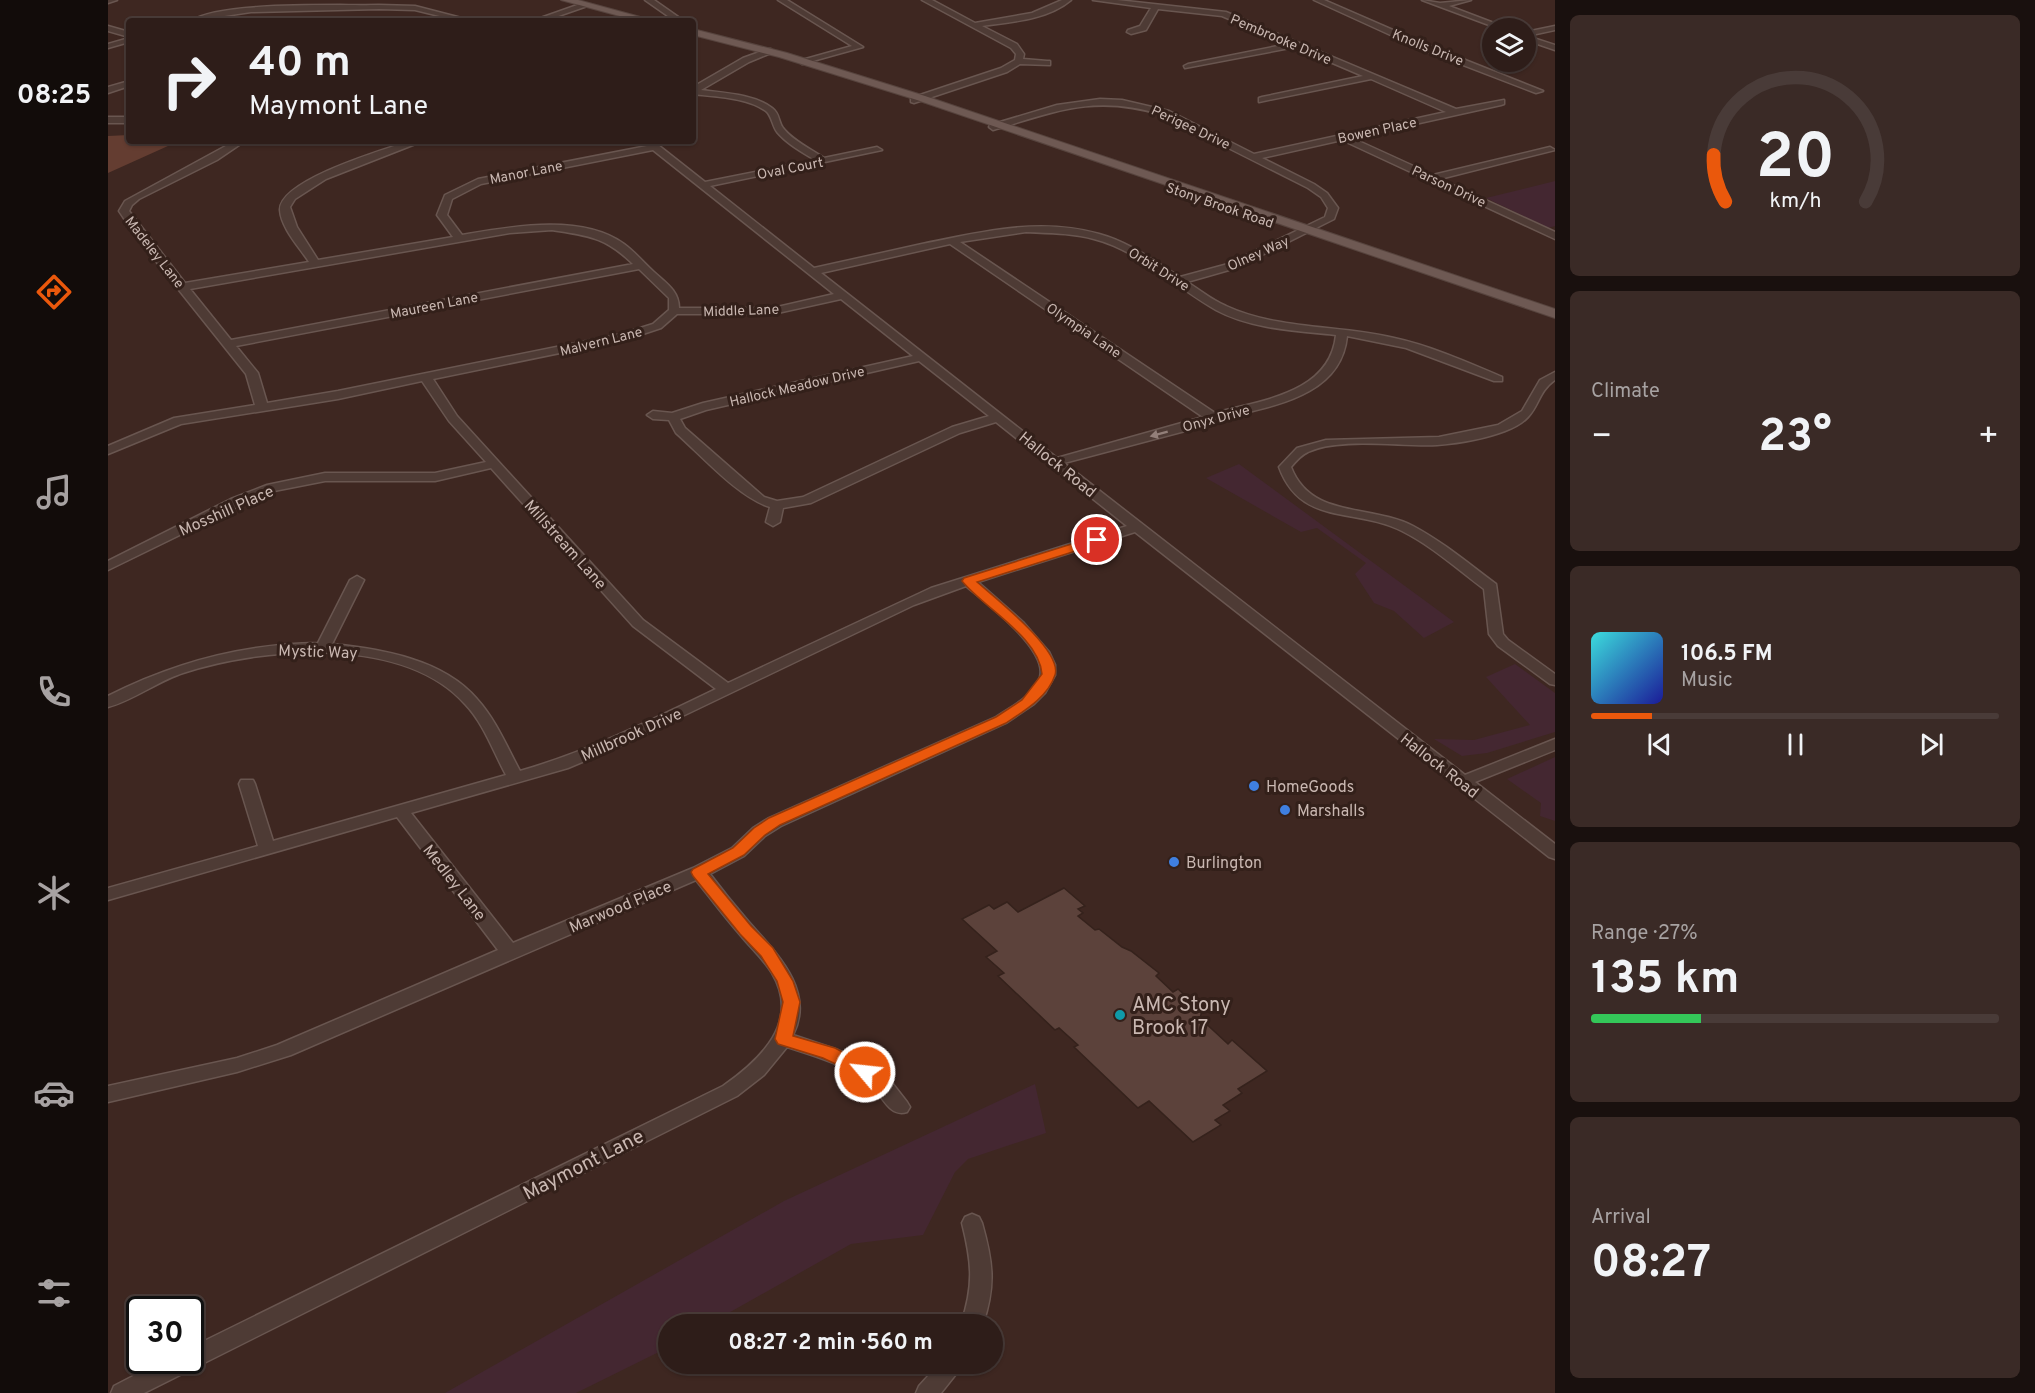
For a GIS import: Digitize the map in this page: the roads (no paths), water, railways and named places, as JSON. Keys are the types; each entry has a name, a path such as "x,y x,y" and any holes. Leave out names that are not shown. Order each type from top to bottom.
{"main road":[{"path":"567,0 638,18"},
{"name":"Stony Brook Road","path":"696,33 768,51 885,88 1472,288 1555,314"},
{"name":"Stony Brook Road","path":"1472,288 1555,320"}],"street":[{"path":"108,1 113,0"},
{"path":"649,0 676,18"},
{"path":"782,0 860,48 805,62"},
{"path":"926,0 1014,46 1019,50 1019,61"},
{"path":"974,25 1035,15 1048,11 1067,0"},
{"name":"Pembrooke Drive","path":"1097,0 1222,14 1455,112"},
{"name":"Knolls Drive","path":"1318,0 1422,46 1539,91"},
{"path":"1426,0 1482,20"},
{"path":"1440,5 1467,0"},
{"path":"545,18 586,5"},
{"path":"1131,32 1143,28 1156,6"},
{"path":"208,18 239,11 415,8 457,18"},
{"path":"318,18 323,9"},
{"path":"108,28 126,34"},
{"path":"1536,33 1555,28"},
{"path":"1536,40 1555,48"},
{"path":"108,46 126,41"},
{"path":"1188,66 1296,45"},
{"path":"696,89 746,60 768,51"},
{"path":"918,99 1004,70 1019,61 1047,63"},
{"path":"1262,100 1370,77"},
{"path":"108,90 126,84"},
{"path":"696,92 749,101 768,108 774,114 774,122 780,131 823,161"},
{"name":"Perigee Drive","path":"996,126 1041,110 1071,104 1123,101 1166,113 1311,186 1329,201 1333,208 1329,219 1305,231"},
{"name":"Bowen Place","path":"1253,156 1502,102"},
{"path":"108,120 126,120"},
{"name":"Parson Drive","path":"1343,137 1555,236"},
{"name":"Madeley Lane","path":"236,144 214,159 136,197 125,207 124,211 128,220 252,373 262,407"},
{"path":"315,263 286,215 286,203 294,193 324,176 411,144"},
{"name":"Hallock Road","path":"651,144 1461,782 1555,853"},
{"name":"Manor Lane","path":"459,238 442,215 444,205 448,197 471,184 651,144"},
{"name":"Oval Court","path":"703,184 877,150"},
{"path":"1433,178 1550,150"},
{"path":"183,287 459,238 534,227 562,227 590,232 611,240 674,297 674,311"},
{"name":"Orbit Drive","path":"813,271 983,234 1026,229 1085,233 1123,246 1221,308 1238,315 1397,342 1498,379"},
{"name":"Olney Way","path":"1178,280 1232,266 1305,231"},
{"name":"Olympia Lane","path":"952,241 1215,419"},
{"name":"Maureen Lane","path":"229,344 640,266"},
{"name":"Middle Lane","path":"674,311 773,311 843,295"},
{"name":"Malvern Lane","path":"108,450 178,421 426,378 624,337 657,326 674,311"},
{"name":"Onyx Drive","path":"1055,462 1276,402 1312,385 1332,369 1338,359 1342,333"},
{"name":"Hallock Meadow Drive","path":"673,417 703,407 923,357"},
{"path":"1555,375 1546,378 1539,387 1527,414 1485,433 1430,442 1345,442 1315,446 1293,455 1285,467 1292,486 1303,496 1336,511 1399,524 1491,587 1496,634 1503,643 1555,681"},
{"name":"Millstream Lane","path":"426,378 447,411 638,623 727,690"},
{"path":"653,415 673,417 680,430 747,490 759,500 777,505 806,500 956,430 998,417"},
{"name":"Mosshill Place","path":"108,566 252,495 290,483 325,477 435,477 493,464"},
{"path":"773,522 777,505"},
{"name":"Millbrook Drive","path":"108,894 562,764 613,744 909,602 1137,527"},
{"path":"323,648 357,580"},
{"name":"Marwood Place","path":"108,1094 237,1065 284,1050 699,872 738,852 759,832 775,822 1001,720 1035,695 1049,674 1048,661 1032,640 969,581"},
{"name":"Mystic Way","path":"108,702 161,675 210,660 277,648 323,648 372,653 433,674 462,692 478,710 516,778"},
{"path":"1461,782 1555,744"},
{"path":"247,784 267,849"},
{"name":"Medley Lane","path":"400,811 510,952"},
{"name":"Maymont Lane","path":"204,1353 730,1091 767,1062 784,1039 791,1002 785,981 767,952 699,872"},
{"path":"784,1039 829,1053 878,1079 900,1107"},
{"path":"972,1224 983,1267 984,1283 975,1314"},
{"name":"Maymont Lane","path":"122,1393 161,1374"},
{"path":"927,1393 944,1374"}],"place":[{"name":"HomeGoods","path":"1254,786"},
{"name":"Marshalls","path":"1285,810"},
{"name":"Burlington","path":"1174,862"},
{"name":"AMC Stony Brook 17","path":"1120,1015"}]}
